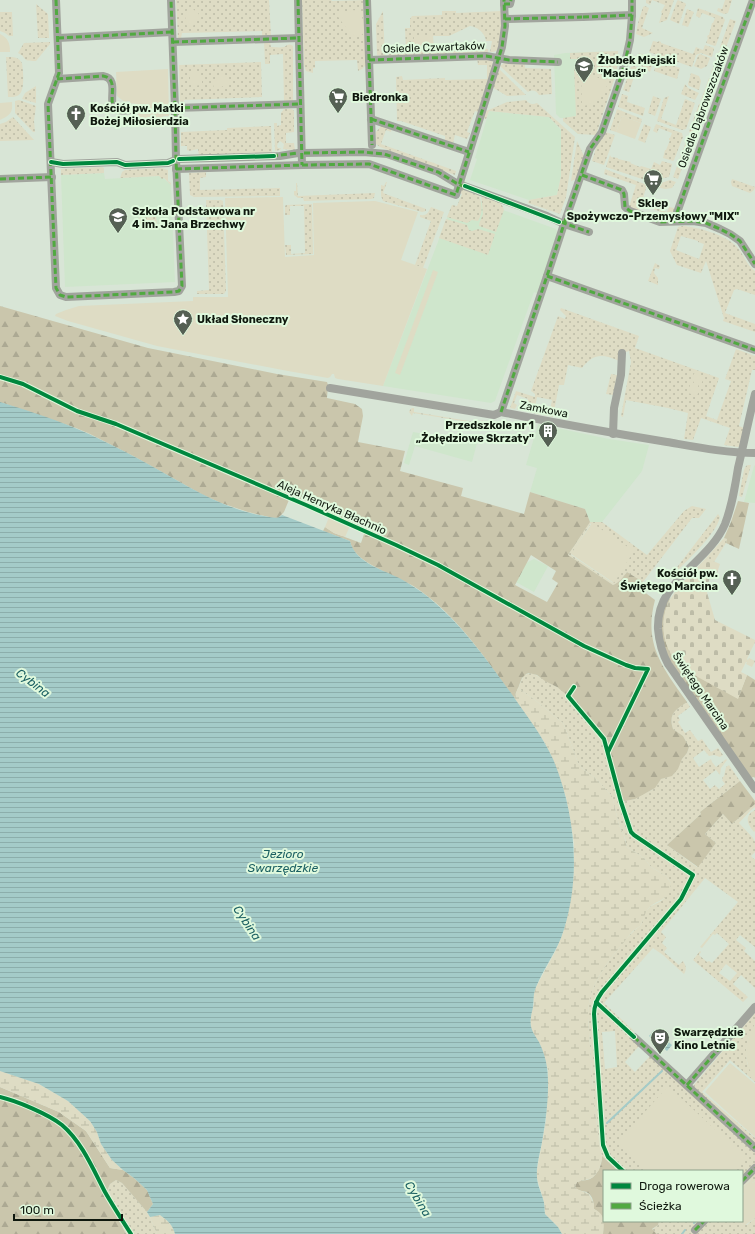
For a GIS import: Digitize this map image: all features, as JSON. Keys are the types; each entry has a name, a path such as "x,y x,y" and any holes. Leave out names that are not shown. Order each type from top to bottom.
{"street":[{"path":"56,0 59,70 48,104 56,288 60,295 66,297 174,292 180,290 182,282 176,169 171,0"},
{"path":"176,169 302,165 298,0"},
{"name":"Osiedle Czwartaków","path":"367,0 372,145"},
{"path":"498,414 548,276 591,146 602,132 621,77 629,45 632,0"},
{"name":"Osiedle Dąbrowszczaków","path":"674,221 753,0"},
{"name":"Osiedle Czwartaków","path":"302,165 357,163 372,164 456,194 503,40 507,1"},
{"path":"505,19 632,15"},
{"path":"58,38 172,32"},
{"path":"173,42 299,38"},
{"name":"Osiedle Czwartaków","path":"369,60 484,56 509,60 558,62"},
{"path":"57,79 108,77 112,83 114,107 120,110 131,110"},
{"path":"175,108 300,104"},
{"path":"371,119 468,152"},
{"path":"51,162 63,164 117,162 125,165 168,163 176,160 280,156 301,153 363,152 384,154 438,172 459,184 589,232"},
{"path":"582,175 622,190 624,194 625,207 628,210 660,222 688,220 700,222 730,234 742,244 755,264"},
{"path":"0,179 52,177"},
{"path":"548,276 755,350"},
{"path":"613,434 614,408 621,375 622,354"},
{"name":"Zamkowa","path":"330,388 498,414 613,434 742,453 755,453"},
{"name":"Świętego Marcina","path":"755,394 730,507 723,528 710,546 669,591 661,605 658,624 659,640 663,655 668,664 755,789"},
{"path":"687,1085 755,1007"},
{"path":"634,1038 755,1148"},
{"path":"743,1181 755,1168"},
{"path":"695,1230 703,1222"}],"shaded area":[{"name":"Żłobek Miejski \"Maciuś\"","path":"618,51 617,71 578,134 563,121 563,118 560,118 556,114 554,55 565,53"},
{"path":"489,111 549,117 561,130 561,176 557,195 529,200 470,180"},
{"name":"Szkoła Podstawowa nr 4 im. Jana Brzechwy","path":"104,173 105,179 159,176 171,185 175,282 65,287 61,175"},
{"path":"461,195 556,229 558,235 538,294 534,292 495,401 491,403 383,386 452,205 457,207"},
{"path":"538,424 609,439 649,445 642,471 602,522 590,522 585,509 530,492 537,468 526,465"},
{"path":"413,432 477,443 472,462 415,446 409,465 404,463"},
{"path":"755,465 755,503 744,502 754,466"},
{"path":"534,559 548,566 534,592 516,582 526,563"}],"green space":[{"path":"176,0 269,0 271,35 262,36 262,31 182,33 181,38 178,38"},
{"path":"302,0 365,0 366,65 362,69 358,71 357,60 315,61 313,73 306,71 304,65"},
{"path":"646,0 652,0 650,5 646,3"},
{"path":"652,0 674,0 667,20 659,23 661,12 665,5"},
{"path":"678,0 686,4 679,24 670,20"},
{"path":"725,0 732,0 728,13 724,14 717,11 718,8 722,9"},
{"path":"36,4 48,14 49,38 38,38"},
{"path":"645,6 649,8 642,28 653,33 644,37 636,34 643,7"},
{"path":"698,8 723,17 725,20 715,46 706,43 715,18 702,13 700,18 696,16"},
{"path":"193,9 199,14 192,28 187,27 185,16 187,10"},
{"path":"687,9 694,12 688,27 682,25"},
{"path":"354,10 361,13 363,22 364,32 359,36 355,36 350,33 336,14 337,11 348,12"},
{"path":"383,11 385,57 377,55 376,24"},
{"path":"442,11 456,11 456,13 502,11 500,38 497,50 490,52 492,41 486,41 481,31 470,26 449,36 414,36 414,50 436,50 446,47 456,47 488,49 488,52 388,57 388,45 390,45 391,54 406,53 405,28 410,28 410,19 412,16 442,15"},
{"path":"0,12 12,12 13,36 9,36 0,31"},
{"path":"730,19 736,21 725,50 720,47"},
{"path":"0,34 8,41 10,52 0,52"},
{"path":"433,35 434,50 414,50 414,36"},
{"path":"653,41 659,41 693,54 696,47 703,50 705,45 714,49 712,57 701,53 696,55 692,67 649,52"},
{"path":"50,42 36,61 26,60 18,53 24,43"},
{"path":"264,42 270,42 271,47 284,47 289,44 293,46 293,101 284,101 283,54 270,55 270,64 265,64"},
{"name":"Żłobek Miejski \"Maciuś\"","path":"618,51 617,71 596,135 578,134 563,121 563,118 576,116 574,66 577,66 577,59 570,59 570,53"},
{"path":"719,51 723,53 716,75 711,73"},
{"path":"639,53 654,59 650,72 636,62"},
{"path":"700,54 710,58 707,66 701,69 694,66"},
{"path":"6,57 17,58 22,63 22,91 15,97 8,97"},
{"path":"477,58 492,60 493,65 478,112 475,111 467,132 470,133 467,139 455,135 453,143 445,142 445,136 397,121 396,77 402,76 403,80 445,78 445,80 487,79 487,65 478,65"},
{"path":"658,60 680,68 677,79 654,71"},
{"path":"261,62 262,97 184,100 184,105 180,103 179,65"},
{"path":"504,63 525,64 525,68 551,69 552,94 539,95 535,91 528,92 500,66"},
{"path":"635,66 644,74 636,71 629,92 623,90 631,67"},
{"path":"498,68 526,95 507,96 492,87"},
{"path":"168,69 169,116 163,116 162,118 138,118 138,104 130,103 130,101 126,101 126,103 117,96 116,72"},
{"path":"194,70 202,78 201,85 194,86 190,80 190,74"},
{"path":"581,73 593,75 608,83 603,96 589,105 582,106"},
{"path":"691,73 699,76 701,81 699,90 689,86 688,84"},
{"path":"219,77 227,77 227,84 216,90 214,89 213,84"},
{"path":"709,78 714,80 705,102 701,100"},
{"path":"685,84 688,88 699,93 695,100 681,94"},
{"path":"36,86 36,103 22,99 25,93"},
{"path":"622,94 628,96 627,102 645,108 643,116 618,107"},
{"path":"653,96 661,99 655,116 648,113"},
{"path":"669,96 661,119 676,125 685,99 695,103 686,129 682,130 657,121 664,98"},
{"path":"19,100 36,106 34,121 35,132 33,132 15,113 15,101"},
{"path":"526,100 531,104 537,103 575,137 566,197 560,214 528,203 529,200 557,195 561,176 561,129 549,117 489,111 486,119 482,118 484,112 507,102"},
{"path":"12,102 12,109 10,113 0,120 0,103"},
{"path":"699,104 704,106 694,134 689,132"},
{"path":"284,109 292,109 294,111 294,132 286,133 286,143 294,143 295,150 283,149 284,144 280,141 277,146 278,148 281,148 280,150 275,151 274,123 277,123 277,126 281,125 281,113"},
{"path":"617,109 642,119 641,123 622,116 616,132 610,130"},
{"path":"622,116 641,123 635,139 616,132"},
{"path":"13,117 34,140 0,141 0,124"},
{"path":"644,124 651,127 645,143 638,140"},
{"path":"656,124 682,133 683,137 673,161 663,158 672,133 659,128 657,133 653,131"},
{"path":"271,126 272,153 199,156 198,149 189,151 187,150 187,146 181,146 181,132"},
{"path":"381,126 392,128 391,132 386,130 381,144 456,171 455,175 380,147 376,144 376,132"},
{"path":"605,132 615,135 604,165 592,161 597,145"},
{"path":"688,136 693,138 678,179 673,177"},
{"path":"577,141 585,158 577,179 571,181"},
{"path":"610,155 611,157 631,162 630,163 640,167 651,169 654,162 660,165 662,161 672,164 669,177 648,181 606,167"},
{"path":"104,168 104,173 61,175 61,169"},
{"path":"162,168 168,170 168,181 171,185 164,178 162,179 159,176 120,178 122,172 125,170"},
{"path":"605,169 647,185 639,211 629,207 636,185 604,174"},
{"path":"206,172 206,177 200,178 200,190 280,188 280,196 194,197 190,195 189,173"},
{"path":"732,179 755,187 754,190 750,193 732,186"},
{"path":"670,180 676,182 672,188 665,189 652,186"},
{"path":"386,182 383,193 426,209 426,211 422,212 383,201 381,196 381,185 384,186"},
{"path":"296,183 298,196 375,193 374,198 371,199 304,201 303,198 298,198 294,195 294,191 296,191"},
{"path":"460,186 479,193 481,211 478,221 472,220 467,223 447,217 452,205 457,206 462,194 458,192"},
{"path":"481,194 495,200 503,207 504,210 496,232 479,226 483,214"},
{"path":"283,197 285,257 314,255 313,203 375,201 418,212 401,260 427,269 383,386 338,379 335,378 334,374 328,378 157,346 55,316 56,314 79,306 193,301 193,297 228,297 225,198"},
{"path":"206,200 223,201 226,291 224,294 197,294 197,291 209,290"},
{"path":"646,202 656,205 656,207 667,212 669,207 674,208 674,211 668,219 659,218 661,212 645,206"},
{"path":"312,204 313,254 286,255 285,245 291,245 291,254 305,253 304,206 290,206 290,215 285,215 285,206"},
{"path":"431,207 444,212 423,268 415,265 431,221 420,217 420,215 426,214"},
{"path":"156,217 157,226 136,226 136,218"},
{"path":"446,219 467,225 469,230 472,231 478,229 495,234 488,255 439,238"},
{"path":"683,226 696,228 725,238 736,246 749,266 755,271 755,295 737,289 734,290 725,313 755,324 755,332 723,321 724,318 706,261 701,273 677,265 670,251 678,227","holes":["681,236 704,244 699,259 676,250"]},
{"path":"655,263 660,266 659,269 655,268 654,273 658,278 658,285 648,281"},
{"path":"433,270 438,272 400,375 395,373"},
{"path":"0,306 148,348 277,374 327,382 327,398 355,404 362,409 363,416 358,442 405,451 400,471 463,488 461,496 524,514 530,492 585,509 590,522 568,555 613,585 627,572 643,582 639,588 655,600 652,616 654,643 663,666 687,702 674,712 672,716 672,724 673,729 683,736 689,747 687,753 682,759 678,769 672,776 661,779 655,788 635,799 621,802 604,739 568,696 557,687 537,675 529,673 522,678 514,698 469,638 430,598 415,587 367,562 354,551 350,541 323,531 325,527 334,533 361,543 365,531 317,510 311,503 291,495 284,512 278,518 248,512 221,503 203,495 90,434 0,402","holes":["531,555 556,571 552,579 558,583 547,602 515,585"]},
{"path":"561,308 639,336 635,348 719,378 706,416 717,420 731,381 725,379 736,349 755,356 755,370 752,370 739,426 744,428 740,446 724,445 730,428 701,418 693,440 684,439 688,413 626,400 623,417 621,416 631,362 629,351 619,354 619,361 608,357 599,356 594,357 582,368 568,365 564,385 559,385 553,417 543,415 544,409 550,410 552,400 537,397 535,407 542,408 541,415 517,409 519,405 525,407 528,399 517,395 514,403 517,405 515,409 510,408 516,391 535,397 535,394 531,391 558,316 565,319 566,316 560,310"},
{"path":"694,373 704,377 701,385 699,384 698,387 700,388 697,396 688,393 690,385 693,385 694,382 692,381"},
{"path":"611,374 617,375 613,395 606,394"},
{"path":"412,408 414,408 414,412 481,423 482,420 485,424 481,427 481,424 413,413 412,416 409,412"},
{"path":"748,465 751,465 742,497 739,496 744,470"},
{"path":"738,501 749,503 739,549 726,543 727,539 724,538"},
{"path":"692,506 706,509 699,518 692,518 643,582 627,572 613,585 568,555 590,522 602,522 647,555 684,511","holes":["591,523 613,583 571,555"]},
{"path":"718,514 720,517 713,532 672,576 671,575"},
{"path":"329,517 350,526 345,537 334,533 325,527"},
{"path":"592,523 634,551 614,583 571,554"},
{"path":"724,538 727,539 726,543 714,562 706,558"},
{"path":"706,558 720,564 717,573 712,572 706,589 715,620 755,640 747,659 748,660 749,658 755,661 752,667 746,664 746,662 741,672 747,675 738,699 683,669 671,654 664,635 664,616 671,598 683,582"},
{"path":"671,597 664,616 665,637 669,650 738,698 747,675 755,680 755,778 750,778 664,652 660,620 666,602"},
{"path":"531,673 562,690 602,736 606,743 621,802 635,799 652,790 661,779 673,775 687,753 689,747 683,736 673,729 672,716 679,707 687,702 690,707 678,716 680,720 678,722 685,733 690,730 698,741 702,739 711,752 718,748 723,755 720,757 714,755 709,756 704,750 693,758 699,767 711,759 716,767 726,759 727,760 721,768 720,775 716,770 703,780 710,789 715,785 719,789 725,784 722,778 726,767 729,765 740,781 700,812 701,814 667,845 697,867 716,843 705,834 723,814 732,824 755,804 755,807 739,823 755,842 755,852 751,856 755,859 755,947 740,935 736,940 746,948 744,951 755,961 755,988 741,975 733,984 748,997 743,1002 693,960 700,951 701,952 699,955 707,962 709,961 712,963 729,944 717,933 715,935 713,934 702,948 700,947 738,902 705,878 661,932 666,937 662,943 667,948 664,952 679,965 683,961 686,968 684,974 653,948 604,1003 634,1031 629,1037 639,1046 625,1062 635,1072 650,1056 755,1152 755,1181 753,1183 750,1180 743,1187 743,1170 617,1170 602,1156 594,1104 588,1017 590,997 597,980 607,964 627,938 640,926 648,909 665,897 671,883 666,876 651,867 644,858 627,847 619,825 612,796 578,763 563,723 518,688 524,675","holes":["726,964 737,973 730,981 719,973","615,1031 617,1067 605,1069 602,1032"]},
{"path":"518,688 563,723 578,763 612,796 619,825 627,847 644,858 651,867 666,876 671,883 668,894 648,909 640,926 631,933 607,964 597,980 590,997 588,1017 594,1104 602,1158 599,1170 593,1177 577,1182 575,1187 589,1194 594,1204 594,1209 601,1214 604,1222 603,1234 562,1234 558,1227 545,1214 544,1202 536,1175 546,1121 548,1070 541,1047 531,1030 530,1018 534,1004 533,996 536,987 556,950 564,930 573,881 574,842 566,797 552,759 545,743 514,698"},
{"path":"740,781 755,801 755,804 732,824 723,814 705,834 716,843 698,867 667,845 701,814 700,812"},
{"path":"755,810 754,832 748,823 748,817"},
{"path":"755,1013 755,1024 748,1038 746,1052 747,1063 755,1082 730,1060 702,1092 755,1138 755,1145 693,1086"},
{"path":"755,1024 755,1079 748,1066 746,1052 748,1038"},
{"path":"730,1063 755,1084 755,1137 705,1092"},
{"path":"0,1071 39,1084 68,1101 90,1121 97,1132 101,1144 112,1160 123,1170 110,1168 86,1131 59,1112 0,1087"},
{"path":"668,1086 746,1158 735,1170 648,1170 618,1142"},
{"path":"0,1087 59,1112 86,1131 110,1168 123,1170 147,1190 153,1204 147,1212 122,1183 116,1180 110,1184 105,1195 126,1234 0,1234"},
{"path":"602,1156 617,1170 603,1170 603,1222 659,1222 658,1225 652,1229 657,1234 603,1234 601,1216 594,1209 590,1194 577,1190 575,1186 577,1182 588,1180 593,1177 601,1162"},
{"path":"116,1180 122,1183 147,1212 157,1234 126,1234 105,1195 110,1184"},
{"path":"751,1180 753,1183 755,1181 755,1218 744,1226 740,1222 743,1222 743,1187"},
{"path":"160,1215 173,1228 175,1234 157,1234 150,1217"},
{"path":"755,1218 755,1234 657,1234 652,1230 658,1225 659,1222 740,1222 743,1225 747,1225"}],"water":[{"name":"Jezioro Swarzędzkie","path":"0,402 45,416 89,434 214,500 247,512 276,518 282,515 350,541 353,549 364,560 414,587 427,596 451,618 482,654 534,725 549,750 561,780 567,802 574,848 572,894 568,916 561,938 535,990 531,1014 532,1031 539,1042 544,1055 548,1077 546,1115 538,1164 537,1180 544,1201 545,1214 558,1227 562,1234 175,1234 173,1228 160,1215 150,1217 147,1212 153,1204 147,1190 112,1160 101,1144 97,1132 90,1121 68,1101 39,1084 0,1071"},
{"path":"654,1030 672,1045 667,1051 649,1036"}],"waterway":[{"path":"607,1123 662,1071"},
{"path":"682,1234 685,1230"}],"marked path":[{"path":"56,0 59,73 48,104 56,288 60,295 66,297 174,292 179,291 182,286 171,0"},
{"path":"298,0 302,165"},
{"path":"367,0 372,145"},
{"path":"176,169 369,164 456,195 502,47 505,26 504,0"},
{"path":"504,4 510,4 511,0"},
{"path":"501,412 590,149 602,132 621,77 630,40 632,0"},
{"path":"674,221 753,0"},
{"path":"583,17 632,15"},
{"path":"505,19 582,17"},
{"path":"58,38 172,32"},
{"path":"173,42 299,38"},
{"path":"369,60 486,56 509,60 558,62"},
{"path":"57,79 103,76 109,78 112,87 112,103 114,108 118,110 131,110"},
{"path":"175,108 300,104"},
{"path":"371,119 469,152"},
{"path":"304,153 363,152 384,154 438,172 463,186"},
{"path":"272,156 298,153"},
{"path":"582,175 622,190 624,194 625,207 630,211 660,222 693,221 706,223 730,234 740,241 755,264"},
{"path":"0,179 52,177"},
{"path":"561,222 589,232"},
{"path":"547,276 755,350"},
{"path":"634,1037 755,1148"},
{"path":"687,1085 724,1043"},
{"path":"743,1180 755,1168"},
{"path":"695,1230 703,1222"}],"cycle path":[{"path":"179,159 274,156"},
{"path":"51,162 63,164 117,162 125,165 168,163 173,161"},
{"path":"465,186 559,222"},
{"name":"Aleja Henryka Błachnio","path":"0,377 23,384 77,411 116,424 396,545 438,565 584,646 626,665 635,668 648,669 608,752"},
{"path":"574,687 568,696 604,739 621,802 631,832 693,875 681,899 602,992 597,1000 595,1008 594,1014 603,1145 608,1157 622,1170"},
{"path":"596,1002 634,1037"},
{"path":"0,1097 41,1112 62,1125 69,1132 86,1156 114,1208 131,1234"}],"place":[{"name":"Żłobek Miejski \"Maciuś\"","path":"584,83"},
{"name":"Biedronka","path":"338,114"},
{"name":"Kościół pw. Matki Bożej Miłosierdzia","path":"76,131"},
{"name":"Sklep Spożywczo-Przemysłowy \"MIX\"","path":"653,196"},
{"name":"Szkoła Podstawowa nr 4 im. Jana Brzechwy","path":"118,234"},
{"name":"Układ Słoneczny","path":"183,336"},
{"name":"Przedszkole nr 1 „Żołędziowe Skrzaty\"","path":"548,448"},
{"name":"Kościół pw. Świętego Marcina","path":"732,596"},
{"name":"Swarzędzkie Kino Letnie","path":"660,1055"}],"water label":[{"name":"Cybina","path":"33,683"},
{"name":"Cybina","path":"247,923"},
{"name":"Cybina","path":"418,1199"}]}
